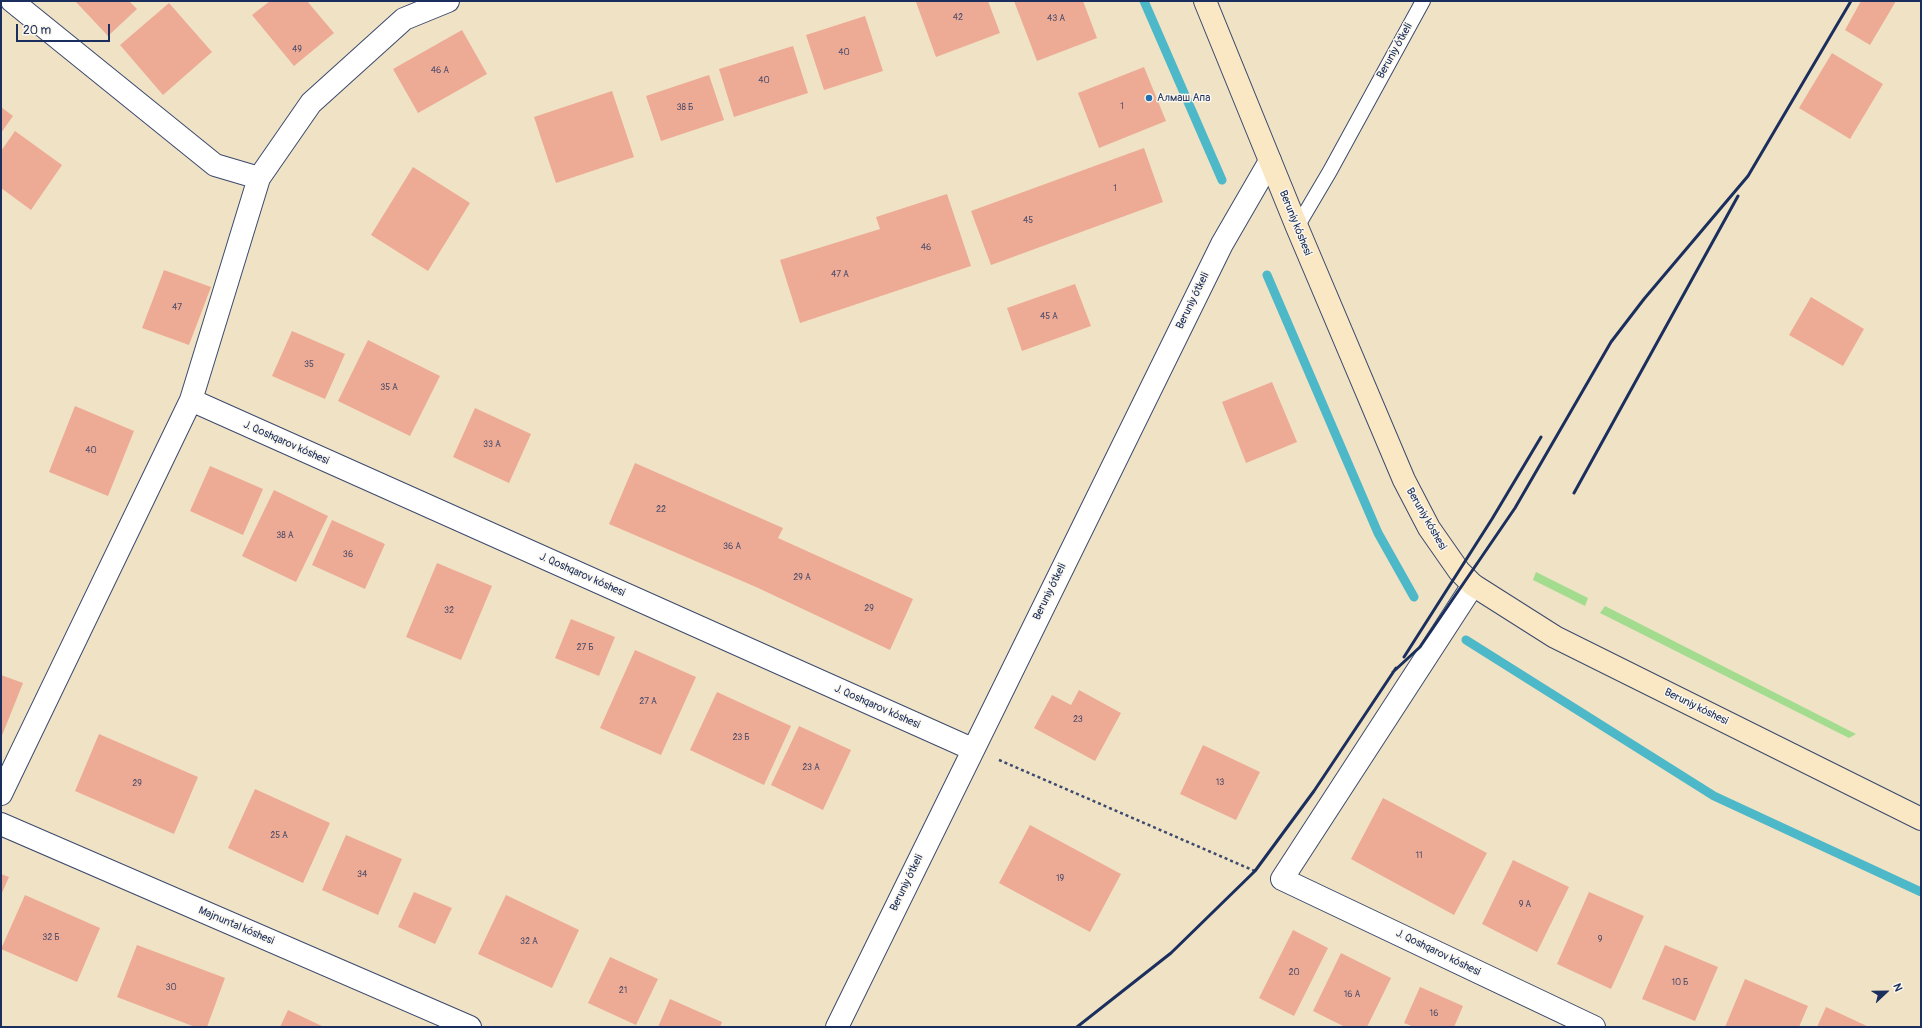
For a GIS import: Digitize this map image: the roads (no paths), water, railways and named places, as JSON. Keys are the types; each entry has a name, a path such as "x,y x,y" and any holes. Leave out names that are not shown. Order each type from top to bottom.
{"street":[{"path":"12,1 215,165 259,178"},
{"path":"1,794 191,400 259,178 311,103 404,19 448,1"},
{"name":"Beruniy kóshesi","path":"1205,1 1296,227 1404,480 1429,528 1459,571 1473,585 1555,636 1921,819"},
{"name":"Beruniy ótkeli","path":"837,1027 972,749 1222,244 1270,160"},
{"name":"J. Qoshqarov kóshesi","path":"191,400 972,749"},
{"name":"J. Qoshqarov kóshesi","path":"1473,585 1282,879 1594,1027"},
{"name":"Majnuntal kóshesi","path":"1,824 470,1027"}],"lane":[{"name":"Beruniy ótkeli","path":"1296,227 1330,171 1423,1"}],"waterway":[{"path":"1144,1 1222,180"},
{"path":"1267,275 1378,533 1414,597"},
{"path":"1466,640 1714,796 1921,892"}],"railway":[{"path":"1393,672 1420,647 1515,508 1611,342 1644,299 1748,176 1851,1"},
{"path":"1574,493 1738,196"},
{"path":"1404,657 1492,519 1541,437"},
{"path":"1077,1027 1171,953 1255,871 1314,791 1396,668"}],"place":[{"name":"Алмаш Апа","path":"1149,98"}]}
